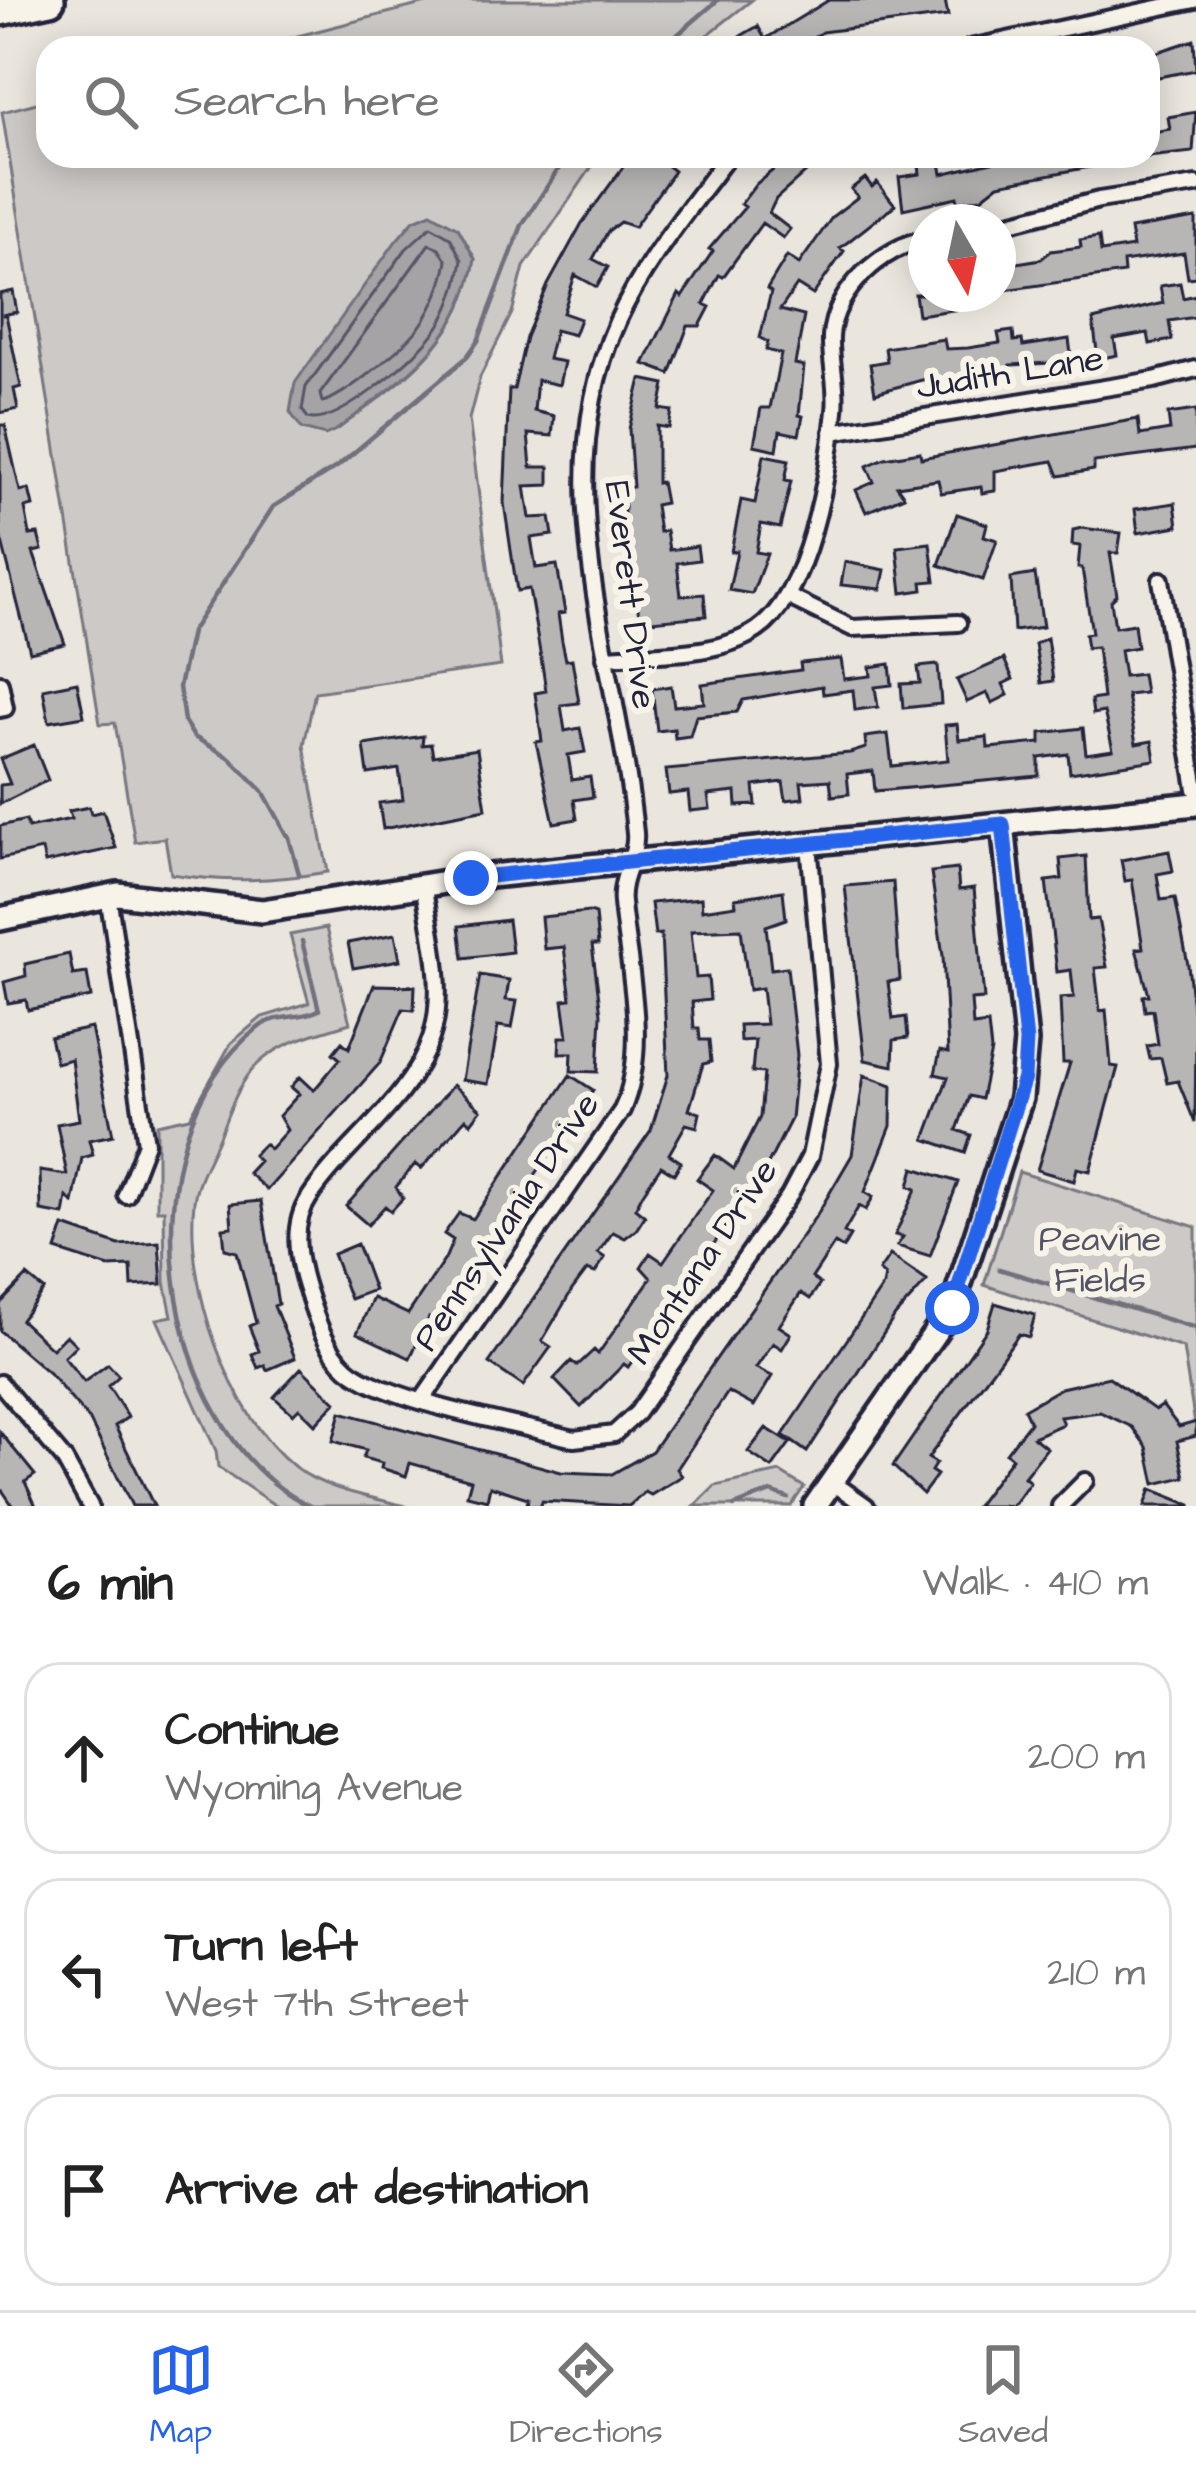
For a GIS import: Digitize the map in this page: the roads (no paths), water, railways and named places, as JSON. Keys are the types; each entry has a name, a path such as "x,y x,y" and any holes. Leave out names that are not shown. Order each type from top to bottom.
{"highway":[{"path":"0,11 50,0"}],"main road":[{"path":"0,919 108,895 262,911 423,884 1196,804"},
{"path":"815,1506 952,1308 1021,1098 1026,1041 1003,824"}],"street":[{"path":"1026,36 1195,0"},
{"name":"Everett Drive","path":"628,862 635,836 585,512 593,393 634,289 720,168"},
{"path":"1016,221 1100,200 1196,185"},
{"path":"605,657 740,640 774,616 789,597 802,565 832,432 836,405 831,340 839,310 878,257 908,242"},
{"name":"Judith Lane","path":"832,432 1154,380 1196,369"},
{"path":"1161,580 1196,789"},
{"path":"789,597 852,628 958,623"},
{"path":"0,683 3,708"},
{"name":"Montana Drive","path":"423,884 436,975 433,1034 404,1088 310,1196 297,1234 304,1281 335,1355 375,1385 574,1439 614,1434 637,1413 764,1232 810,1156 828,1087 808,844"},
{"name":"Pennsylvania Drive","path":"423,1399 630,1093 636,1056 621,890 628,862"},
{"path":"108,895 146,1143 126,1195"},
{"path":"0,1383 64,1459 90,1506"},
{"path":"1060,1506 1085,1481"},
{"path":"832,1483 866,1506"}],"water":[{"path":"431,213 458,228 475,259 456,315 425,358 338,429 325,435 302,429 290,412 295,383 396,241 414,220"}],"waterway":[{"path":"676,36 718,0"},
{"path":"299,874 289,838 263,791 229,757 194,737 184,721 179,687 191,632 273,507 338,466 466,358 478,341 522,225 559,168"},
{"path":"302,941 319,1010 265,1023 214,1076 186,1137 173,1207 174,1279 189,1350 218,1415 258,1469 310,1506"},
{"path":"999,1269 1196,1328"},
{"path":"734,1506 771,1492 788,1498"}],"park label":[{"name":"Peavine Fields","path":"1100,1260"}]}
